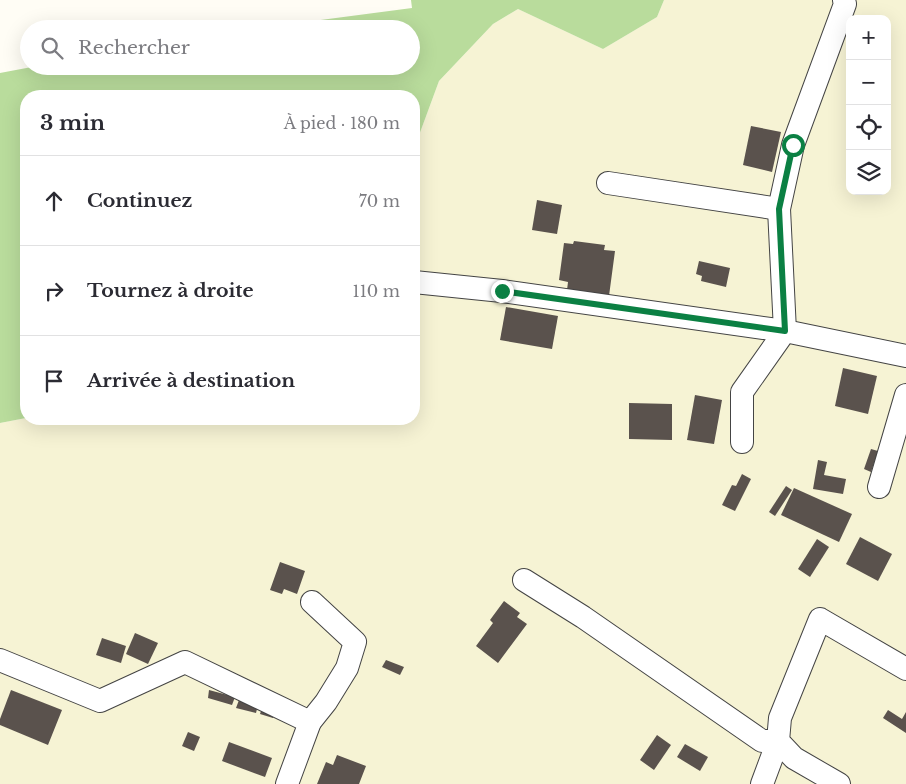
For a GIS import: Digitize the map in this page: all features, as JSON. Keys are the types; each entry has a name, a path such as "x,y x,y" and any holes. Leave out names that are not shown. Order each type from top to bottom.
{"street":[{"path":"742,442 742,392 785,331 779,209 793,145 844,0"},
{"path":"608,183 779,209"},
{"path":"420,283 502,291 785,331 906,356"},
{"path":"879,487 906,395"},
{"path":"524,580 583,617 762,741 778,741 794,758 839,784"},
{"path":"287,784 310,722 326,702 347,668 355,642 312,602"},
{"path":"762,784 778,741 780,718 820,619 906,669"},
{"path":"0,660 100,701 185,662 310,722"}],"shaded area":[{"path":"664,0 906,0 906,784 0,784 0,423 20,419 20,425 420,425 420,133 439,81 493,24 518,9 603,49 657,17"}],"green space":[{"path":"411,0 664,0 657,17 603,49 518,9 493,24 439,81 420,133 420,90 20,90 20,419 0,423 0,73 20,69 20,75 420,75 420,20 321,20 412,8"}],"building":[{"path":"751,126 781,132 772,172 743,165"},
{"path":"537,200 562,205 557,234 532,230"},
{"path":"574,241 605,245 604,250 615,251 609,296 567,290 568,282 559,280 564,243 573,244"},
{"path":"699,261 730,268 726,287 701,281 702,276 696,274"},
{"path":"506,307 558,316 552,349 500,340"},
{"path":"843,368 877,376 868,414 835,406"},
{"path":"695,395 722,400 714,444 687,440"},
{"path":"629,403 672,404 672,440 629,439"},
{"path":"871,449 878,451 871,472 864,469"},
{"path":"818,460 827,462 824,475 846,479 843,494 813,489"},
{"path":"742,474 751,479 735,511 722,505 732,485 736,486"},
{"path":"786,486 792,490 775,516 769,512"},
{"path":"794,488 852,514 839,542 781,515"},
{"path":"860,537 892,554 878,581 846,564"},
{"path":"817,539 829,547 810,577 798,569"},
{"path":"280,562 305,571 297,594 284,589 282,594 270,590"},
{"path":"504,601 520,613 517,617 527,624 498,663 476,646 493,623 490,620"},
{"path":"135,633 158,643 148,664 126,654"},
{"path":"102,638 126,646 121,663 96,655"},
{"path":"386,660 404,667 400,675 382,667"},
{"path":"11,690 62,710 48,745 0,725 0,719"},
{"path":"209,690 235,697 232,705 208,698"},
{"path":"239,700 258,705 256,713 236,708"},
{"path":"262,708 275,712 273,718 260,714"},
{"path":"888,710 902,719 906,712 906,733 883,718"},
{"path":"188,732 200,737 194,751 182,746"},
{"path":"657,735 671,745 654,770 640,760"},
{"path":"229,742 272,758 265,777 222,761"},
{"path":"685,744 708,757 700,771 677,757"},
{"path":"337,755 366,766 359,784 317,784 326,762 333,765"}],"route":[{"path":"502,291 785,331 779,209 793,145"}]}
